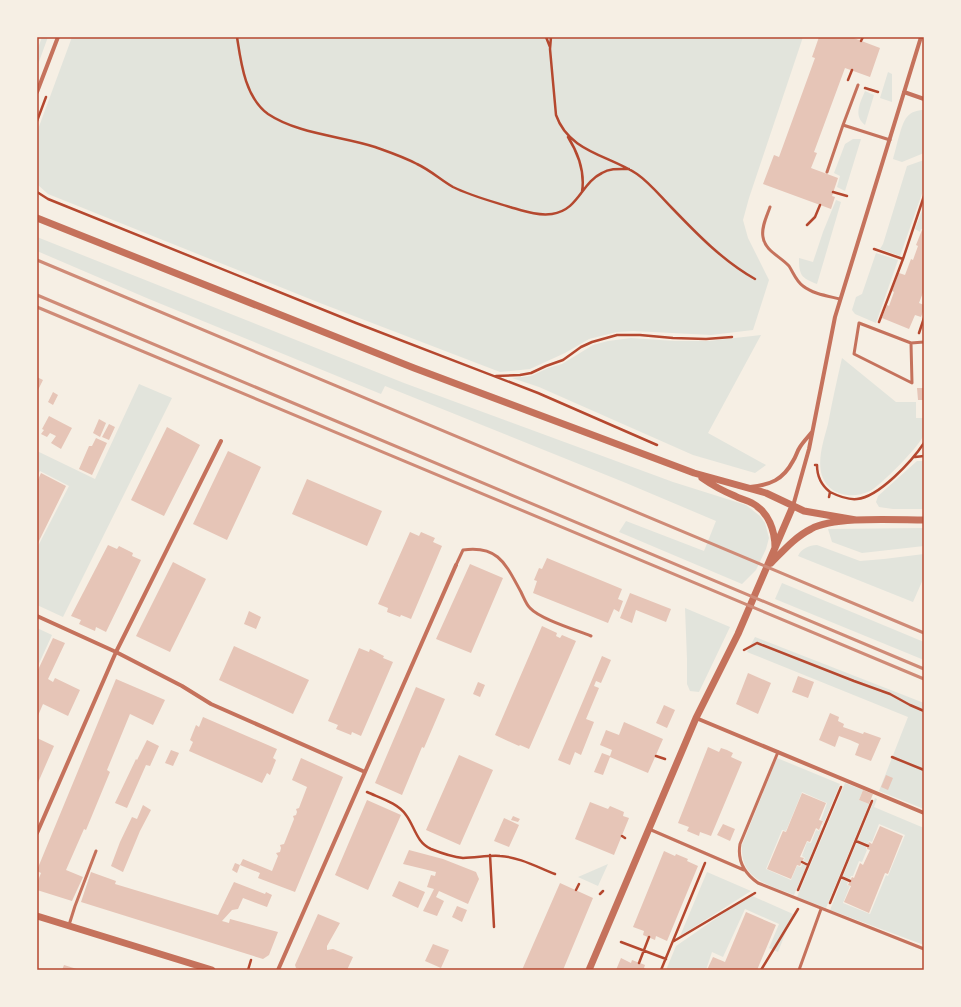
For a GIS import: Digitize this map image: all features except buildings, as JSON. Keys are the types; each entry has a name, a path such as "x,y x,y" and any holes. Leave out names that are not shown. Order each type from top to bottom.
{"street":[{"path":"37,92 58,37"},
{"path":"589,970 696,718 738,634 793,506 804,468 812,432 835,317 922,37"},
{"path":"904,92 924,99"},
{"path":"37,218 414,368 694,473 766,493 793,506 811,512 856,520"},
{"path":"745,487 766,485 775,481 784,474 791,465 800,447 812,432"},
{"path":"37,833 116,652 221,441"},
{"path":"694,473 716,487 736,497 753,503 762,510 773,531 775,550"},
{"path":"769,564 797,538 812,528 822,524 856,520 924,520"},
{"path":"278,970 456,565"},
{"path":"37,616 116,652 182,686 211,704 365,772"},
{"path":"696,718 924,813"},
{"path":"37,916 212,970"}],"lane":[{"path":"827,172 858,85"},
{"path":"843,125 890,140"},
{"path":"770,207 763,230 763,237 767,247 787,264 803,287 820,294 840,299"},
{"path":"911,343 912,383 854,354 859,323 911,343 924,342"},
{"path":"456,565 463,550 472,549 486,551 496,556 505,564 529,607 541,616 591,636"},
{"path":"778,752 740,844 739,853 744,870 750,878 766,887 924,949"},
{"path":"649,829 744,870"},
{"path":"69,925 96,851"},
{"path":"799,970 821,909"}],"path":[{"path":"237,37 243,69 253,98 269,114 283,122 308,130 358,142 393,153 418,164 453,187 467,193 530,212 552,214 568,208 595,178 603,172 616,169 629,169"},
{"path":"546,37 550,49"},
{"path":"551,37 550,49 556,116 578,156 583,178 582,193"},
{"path":"862,41 863,37"},
{"path":"848,82 852,70"},
{"path":"565,133 580,146 629,169 643,178 702,240 732,264 755,279"},
{"path":"37,192 55,202 327,311 538,392 663,448"},
{"path":"833,192 846,196"},
{"path":"878,325 924,196"},
{"path":"807,225 815,218 820,205"},
{"path":"874,249 902,259"},
{"path":"917,338 924,318"},
{"path":"494,376 531,374 546,366 563,360 581,347 592,342 617,336 640,335 706,339 732,337"},
{"path":"814,465 817,465 817,472 820,481 830,492 841,497 857,499 874,494 915,457 924,443"},
{"path":"915,457 924,456"},
{"path":"829,497 830,492"},
{"path":"744,650 757,643 890,694 924,711"},
{"path":"656,756 665,759"},
{"path":"892,757 924,770"},
{"path":"794,898 822,827 844,779"},
{"path":"358,787 387,801 402,811 410,822 416,836 429,848 441,853 462,858 490,855 519,859 555,874"},
{"path":"827,911 875,793"},
{"path":"856,841 868,846"},
{"path":"490,855 494,927"},
{"path":"661,970 708,855"},
{"path":"802,862 808,865"},
{"path":"841,877 850,881"},
{"path":"576,890 579,884"},
{"path":"673,941 766,887"},
{"path":"600,894 603,891"},
{"path":"761,970 803,901"},
{"path":"639,963 649,937"},
{"path":"621,942 666,959"},
{"path":"248,970 251,960"}],"shaded area":[{"path":"42,37 48,37 37,67 37,51"},
{"path":"72,37 803,37 743,220 748,238 769,280 753,330 711,335 633,331 617,332 589,339 565,353 530,369 500,372 320,303 48,194 37,184 37,132"},
{"path":"888,72 892,74 892,102 880,98"},
{"path":"865,91 874,95 865,125 859,118 858,113"},
{"path":"924,110 924,153 902,162 893,159 905,120 912,113"},
{"path":"853,139 861,139 845,191 837,187 840,176 834,173 845,144"},
{"path":"924,160 924,188 900,256 880,249 883,244 907,166"},
{"path":"836,200 841,202 817,284 804,278 800,272 799,258 813,262"},
{"path":"924,205 924,230 921,229 920,232 915,229"},
{"path":"37,237 404,383 673,482 746,505 760,516 765,523 769,538 766,549 756,570 742,584 619,532 626,521 704,551 716,521 385,386 381,394 149,299 37,251"},
{"path":"876,253 898,260 876,323 855,314 852,310 856,297 862,294"},
{"path":"761,335 708,433 766,465 755,473 693,455 539,387 512,378 531,376 548,368 562,364 593,345 608,341 631,338 675,341 709,341"},
{"path":"842,358 896,402 916,402 916,418 924,418 924,434 922,439 909,455 875,488 863,494 855,495 840,494 828,486 824,480 820,466 822,448"},
{"path":"139,384 172,398 63,617 37,605 37,548 69,486 40,471 37,476 37,451 95,479"},
{"path":"917,461 924,461 924,509 893,509 879,507 876,502 878,496"},
{"path":"924,528 924,546 862,553 832,542 828,529"},
{"path":"817,545 860,561 924,554 924,577 913,602 798,556 801,551 806,548"},
{"path":"782,583 924,642 924,660 775,599"},
{"path":"685,608 730,627 699,692 690,691 687,684"},
{"path":"37,628 52,635 37,668"},
{"path":"755,637 924,703 924,809 879,791 908,717 747,652"},
{"path":"777,758 840,784 823,825 824,821 821,820 827,803 802,792 786,831 782,830 766,869 791,880 797,866 801,867 802,864 807,865 794,895 765,884 757,879 745,866 743,857 742,845"},
{"path":"845,783 863,790 859,800 869,804 826,908 797,897"},
{"path":"875,798 877,799 874,807 924,828 924,929 922,933 924,934 924,945 830,910 842,879 848,882 847,885 850,886 843,903 870,914 905,835 879,824 872,842 869,841 868,844 858,840"},
{"path":"821,827 822,828 808,863 803,861 805,858 802,856 807,842 811,843 816,830 819,831"},
{"path":"857,842 866,846 867,850 862,862 859,861 853,876 851,876 850,879 843,876"},
{"path":"608,864 598,886 578,877"},
{"path":"707,872 751,891 680,936"},
{"path":"750,895 793,914 778,952 769,948 779,924 745,909 723,957 712,952 706,970 666,970 676,946"}],"railway":[{"path":"37,260 924,633"},
{"path":"37,295 924,669"},
{"path":"37,307 924,679"}]}
